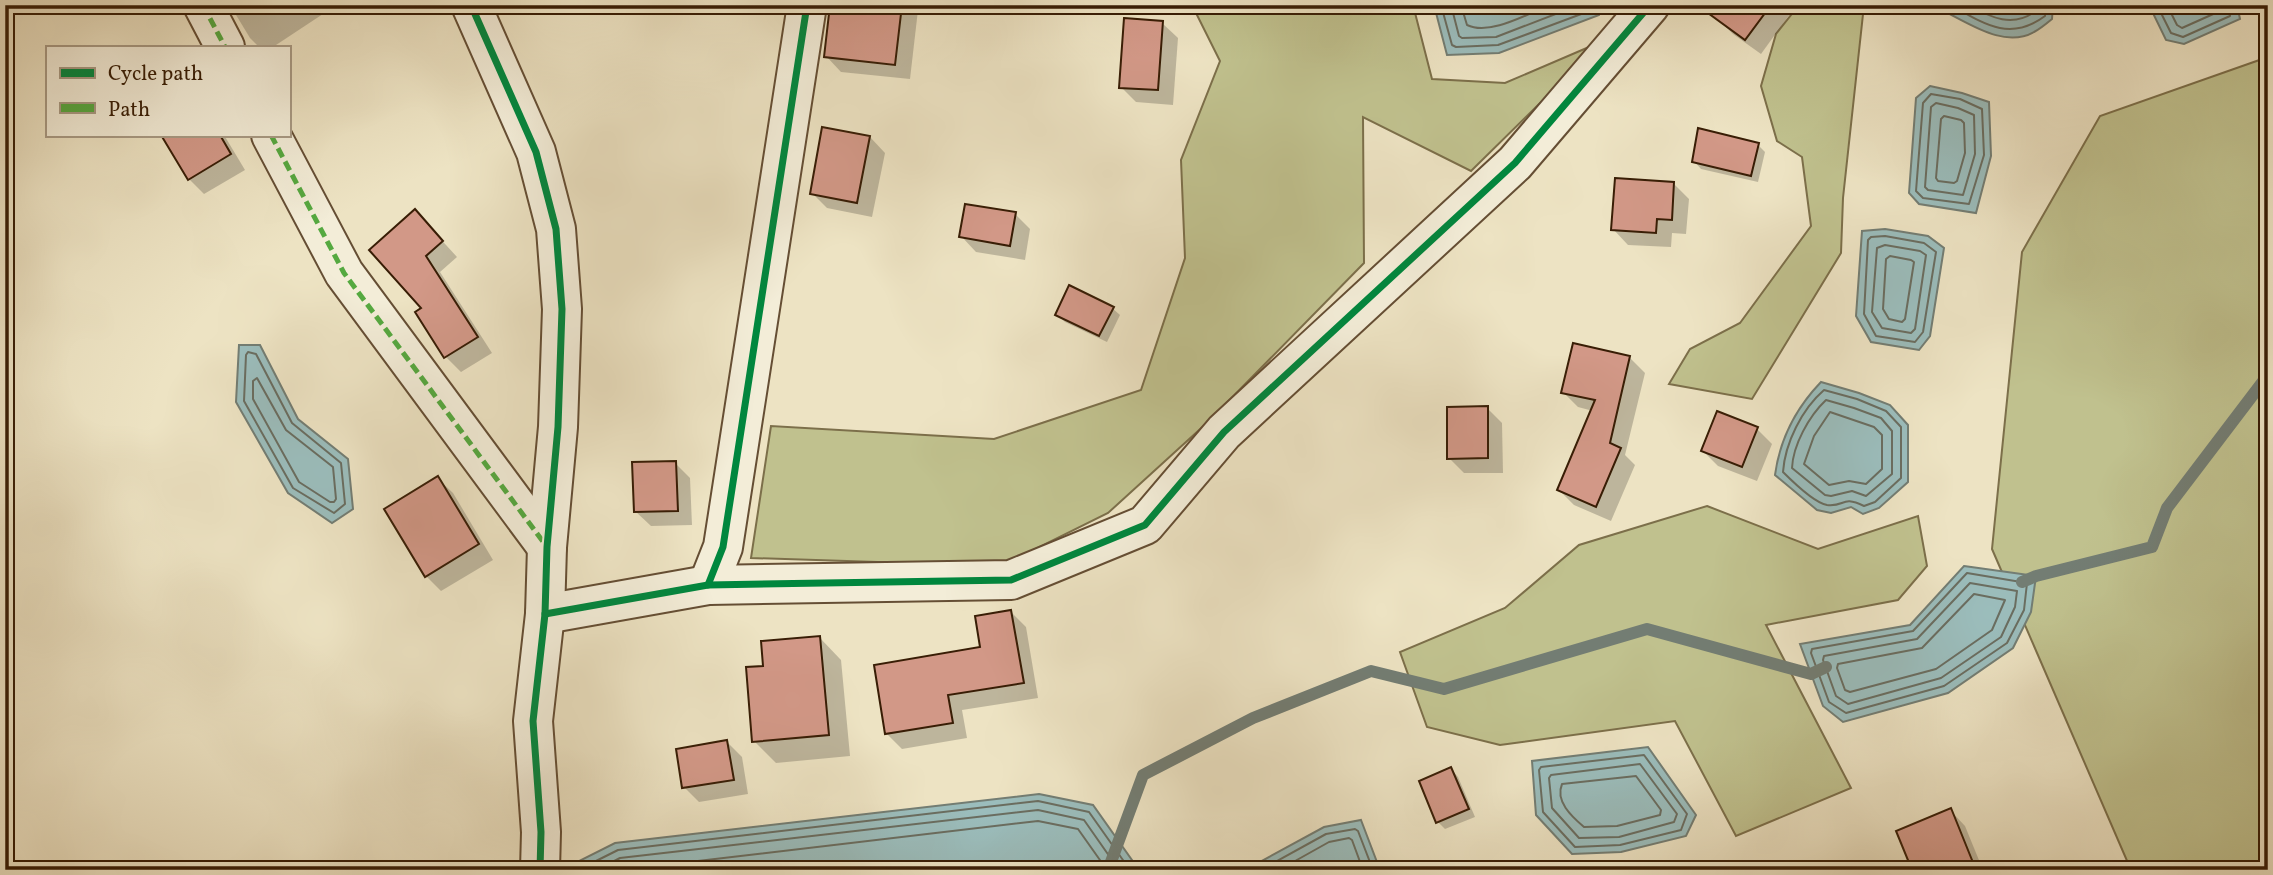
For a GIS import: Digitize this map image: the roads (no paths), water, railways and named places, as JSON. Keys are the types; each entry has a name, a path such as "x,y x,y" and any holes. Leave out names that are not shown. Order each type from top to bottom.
{"street":[{"path":"203,5 224,46"},
{"path":"471,5 536,152 556,229 561,322 558,427 547,547 545,614 533,721 541,832 540,870"},
{"path":"708,585 723,547 807,5"},
{"path":"545,614 708,585 1011,580 1145,525 1224,432 1515,163 1650,5"},
{"path":"272,136 344,274 547,547"}],"water":[{"path":"1434,5 1602,5 1599,15 1499,53 1447,55"},
{"path":"1930,5 2053,5 2052,19 2041,28 2021,37 2008,37 1981,30"},
{"path":"2149,5 2237,5 2240,19 2184,44 2166,40"},
{"path":"1930,86 1989,102 1991,156 1976,213 1919,204 1909,193 1916,98"},
{"path":"1885,229 1928,236 1944,248 1930,336 1919,350 1871,342 1856,316 1862,231"},
{"path":"239,345 260,345 298,419 348,459 353,509 332,523 288,493 236,402"},
{"path":"1821,382 1890,405 1908,425 1908,482 1879,508 1863,514 1851,507 1831,513 1817,510 1775,475 1790,424"},
{"path":"1964,566 2036,576 2031,612 2013,648 1948,693 1843,722 1823,706 1800,644 1910,625"},
{"path":"1648,747 1696,815 1686,836 1621,852 1572,854 1536,815 1532,761"},
{"path":"1039,794 1093,805 1139,870 575,870 575,863 615,843"},
{"path":"1361,820 1380,870 1260,870 1258,863 1324,827"}],"waterway":[{"path":"2022,582 2036,576 2152,547 2167,508 2268,375"},
{"path":"1108,870 1143,775 1253,718 1371,671 1444,689 1647,629 1811,674 1826,667"}]}
